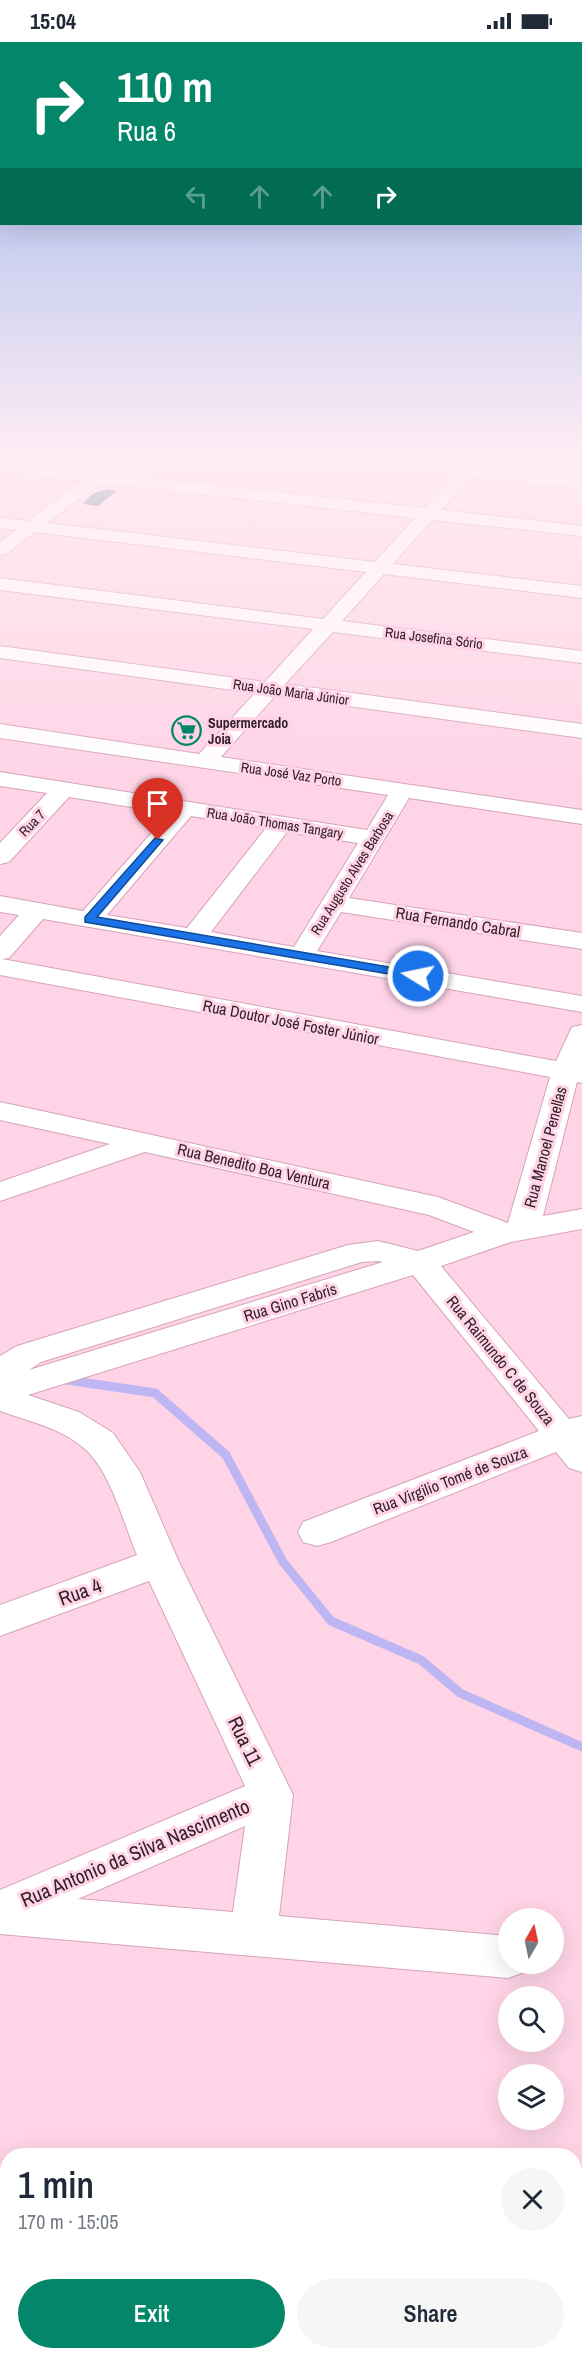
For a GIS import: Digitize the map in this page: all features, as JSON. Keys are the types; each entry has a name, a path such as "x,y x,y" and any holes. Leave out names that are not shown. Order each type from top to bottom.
{"street":[{"path":"373,567 582,592"},
{"path":"205,761 380,568"},
{"name":"Rua Josefina Sório","path":"0,584 582,657"},
{"name":"Rua João Maria Júnior","path":"0,652 582,731"},
{"name":"Rua José Vaz Porto","path":"0,731 582,817"},
{"path":"106,796 146,752"},
{"name":"Rua João Thomas Tangary","path":"0,779 373,838"},
{"name":"Rua 7","path":"0,856 64,789"},
{"name":"Rua Augusto Alves Barbosa","path":"301,956 403,790"},
{"path":"89,919 186,808"},
{"path":"194,937 281,824"},
{"name":"Rua Fernando Cabral","path":"333,903 582,941"},
{"path":"0,904 582,1004"},
{"path":"0,952 37,910"},
{"name":"Rua Doutor José Foster Júnior","path":"0,967 574,1074"},
{"name":"Rua Manoel Penellas","path":"514,1231 574,1074 582,1033"},
{"name":"Rua Benedito Boa Ventura","path":"0,1111 146,1141 438,1207 514,1231"},
{"path":"0,1192 146,1141"},
{"name":"Rua Gino Fabris","path":"3,1387 71,1369 514,1231 582,1219"},
{"path":"3,1387 28,1354 360,1252 378,1251 420,1262"},
{"name":"Rua Raimundo C de Souza","path":"420,1262 576,1440"},
{"name":"Rua 11","path":"3,1387 100,1442 121,1472 159,1562 271,1795"},
{"name":"Rua Virgilio Tomé de Souza","path":"317,1532 576,1440"},
{"name":"Rua 4","path":"0,1621 159,1562"},
{"path":"254,1933 271,1795"},
{"name":"Rua Antonio da Silva Nascimento","path":"0,1912 271,1795"},
{"path":"0,1912 498,1956"}],"waterway":[{"path":"60,1379 155,1393 226,1455 283,1562 331,1621 421,1660 460,1693 582,1747"}],"place":[{"name":"Supermercado Joia","path":"187,731"}],"route":[{"path":"158,840 89,919 418,976"}]}
